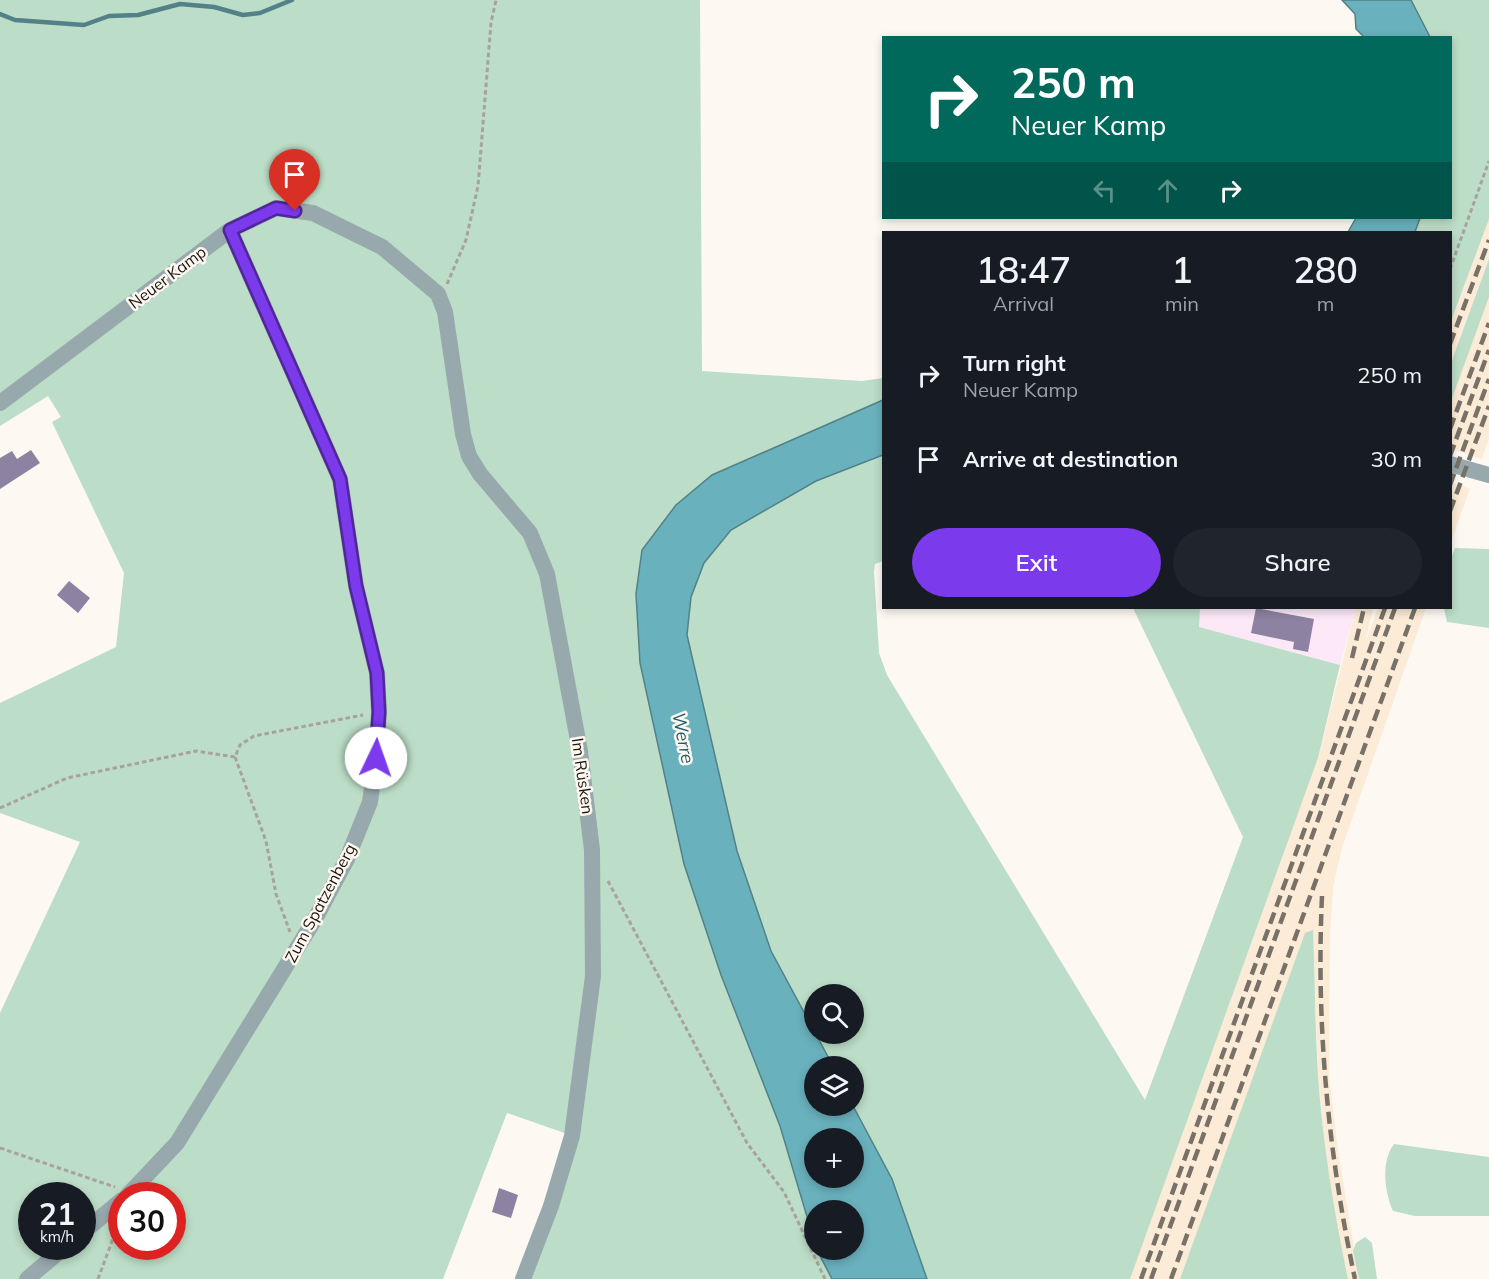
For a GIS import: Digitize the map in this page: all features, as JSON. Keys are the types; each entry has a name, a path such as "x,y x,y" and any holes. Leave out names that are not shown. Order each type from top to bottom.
{"street":[{"name":"Neuer Kamp","path":"0,403 230,230 276,208 313,213 382,247 438,294"},
{"name":"Zum Spatzenberg","path":"139,1182 177,1143 297,949 347,859 370,801 379,712 377,673 356,586 340,479 230,230"},
{"name":"Im Rüsken","path":"438,294 445,312 469,456 480,474 530,533 547,574 580,751 592,850 593,976 572,1136 551,1206 522,1279"},
{"path":"1452,465 1489,475"},
{"name":"Zum Spatzenberg","path":"96,1221 108,1211"},
{"path":"27,1279 49,1260"}],"path":[{"path":"438,294 450,280 466,240 473,212 478,186 490,23 496,0"},
{"path":"1452,263 1489,161"},
{"path":"297,949 276,894 266,842 236,757 240,745 254,736 379,712"},
{"path":"0,808 79,776 196,751 236,757"},
{"path":"592,850 747,1143 784,1192 825,1279"},
{"path":"0,1148 108,1189"},
{"path":"98,1279 108,1253"}],"shaded area":[{"path":"1489,219 1489,259 1452,360 1452,318"},
{"path":"1489,297 1489,438 1482,459 1452,449 1452,396"},
{"path":"1452,483 1470,489 1452,539"},
{"path":"1200,609 1356,609 1340,665 1198,627"},
{"path":"1356,609 1373,609 1365,644 1378,609 1426,609 1342,848 1333,887 1330,933 1329,1076 1338,1150 1359,1279 1348,1279 1335,1218 1325,1149 1318,1075 1313,930 1305,934 1180,1279 1130,1279 1318,758"}],"green space":[{"path":"0,0 700,0 702,371 862,381 882,378 882,400 712,475 676,505 636,594 640,663 684,864 721,975 780,1126 804,1206 804,1260 822,1260 832,1279 526,1279 576,1137 507,1113 443,1279 0,1279 0,1013 80,842 0,813 0,703 116,647 124,573 52,422 61,417 48,396 0,426"},
{"path":"1411,0 1489,0 1489,219 1452,318 1452,231 1415,231 1420,219 1452,219 1452,36 1429,36"},
{"path":"1489,259 1489,297 1452,398 1452,360"},
{"path":"882,455 882,561 875,564 874,572 879,653 887,675 1145,1100 1243,837 1133,609 1200,609 1199,627 1340,665 1318,758 1130,1279 927,1279 892,1179 858,1116 864,1116 864,1056 827,1056 821,1044 864,1044 864,984 804,984 804,1013 771,951 736,851 687,636 691,597 704,563 731,530 816,481"},
{"path":"1455,548 1489,549 1489,628 1447,622 1444,609 1452,609 1452,556"},
{"path":"1313,930 1320,1102 1338,1229 1348,1279 1180,1279 1305,933"},
{"path":"1394,1144 1489,1157 1489,1216 1415,1216 1393,1211 1385,1176 1387,1159"},
{"path":"1365,1237 1372,1243 1377,1279 1359,1279 1353,1251 1356,1243"}],"water":[{"path":"1342,0 1411,0 1429,36 1363,36 1356,29 1355,14"},
{"path":"1355,219 1420,219 1415,231 1349,231"},
{"name":"Werre","path":"882,400 882,455 816,481 731,530 704,563 691,597 687,635 737,851 771,951 804,1012 804,1044 821,1044 828,1056 804,1056 804,1116 858,1116 892,1179 927,1279 832,1279 822,1260 864,1260 864,1200 804,1200 804,1206 780,1126 721,975 684,864 640,663 636,594 642,550 676,505 712,475"}],"building":[{"path":"31,450 40,463 0,489 0,458 12,451 17,459"},
{"path":"69,581 90,598 78,613 57,595"},
{"path":"1256,609 1314,619 1308,652 1293,649 1294,642 1251,633"},
{"path":"499,1188 518,1195 511,1218 492,1212"}],"waterway":[{"path":"0,14 15,20 84,25 109,16 138,15 180,4 214,7 243,15 260,13 292,0"}],"railway":[{"path":"1452,339 1489,240"},
{"path":"1452,424 1489,323"},
{"path":"1452,451 1489,350"},
{"path":"1452,480 1489,379"},
{"path":"1452,506 1489,406"},
{"path":"1352,658 1364,609"},
{"path":"1141,1279 1385,609"},
{"path":"1151,1279 1395,609"},
{"path":"1171,1279 1415,609"},
{"path":"1322,896 1321,992 1326,1088 1338,1184 1355,1279"}],"route":[{"path":"295,211 276,208 230,230 340,479 356,586 377,673 379,712 376,758"}]}
